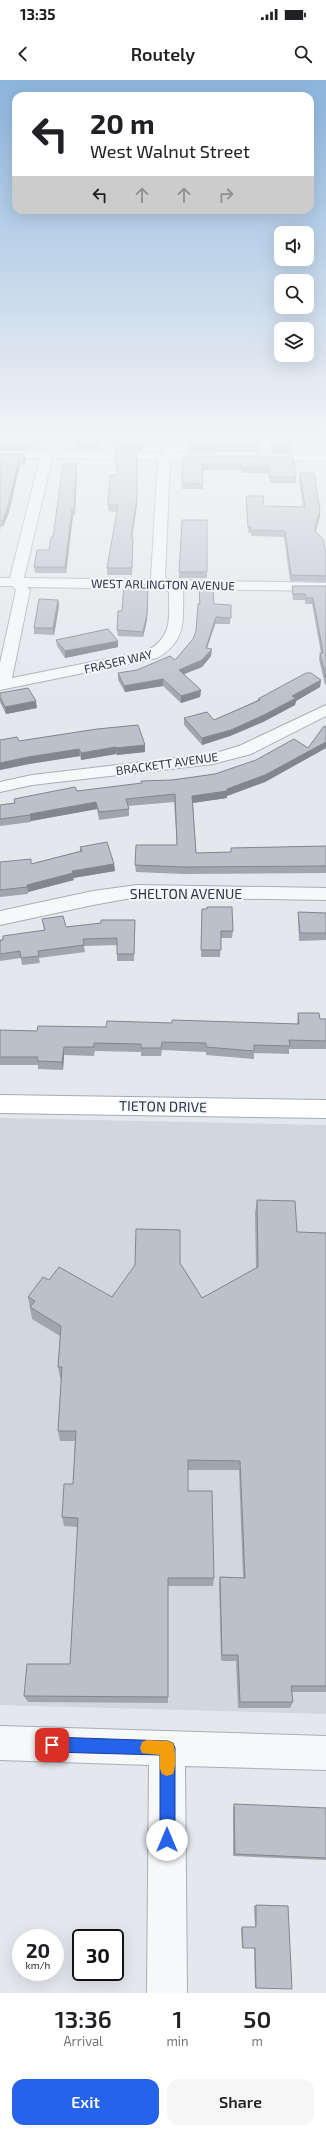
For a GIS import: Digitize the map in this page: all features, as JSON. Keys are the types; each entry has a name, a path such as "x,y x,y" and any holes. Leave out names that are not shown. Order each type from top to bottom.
{"main road":[{"name":"TIETON DRIVE","path":"0,1104 326,1109"}],"street":[{"path":"1,685 24,590 16,582 30,525"},
{"path":"161,525 158,578 168,584"},
{"name":"WEST ARLINGTON AVENUE","path":"0,582 326,587"},
{"name":"FRASER WAY","path":"1,685 152,655 165,648 172,641 174,632 176,591 168,584"},
{"name":"BRACKETT AVENUE","path":"0,787 32,780 213,759 244,750 326,710"},
{"name":"SHELTON AVENUE","path":"0,918 93,898 137,891 326,894"},
{"path":"0,1743 326,1753"},
{"path":"167,1993 168,1748"}],"shaded area":[{"path":"0,1118 326,1125 326,1714 0,1705"}],"building":[{"path":"55,525 70,525 65,567 34,567 37,550 49,550 51,537 53,537"},
{"path":"114,525 133,525 131,537 133,537 132,568 107,568"},
{"path":"182,525 207,525 207,572 179,572"},
{"path":"248,525 316,525 315,531 323,539 326,554 326,576 291,575 285,531 251,530 251,527 248,527"},
{"path":"124,585 148,585 147,614 143,632 117,630 118,611 122,611"},
{"path":"292,586 326,586 326,678 320,653 323,653 313,598 306,598 305,594 293,594"},
{"path":"199,588 213,589 214,604 231,605 231,618 216,617 206,648 212,649 202,660 179,670 201,690 181,696 163,679 124,686 118,673 137,670 170,656 175,660 193,639 196,631 198,604 200,604"},
{"path":"39,599 58,600 53,628 34,628"},
{"path":"108,629 118,641 65,651 56,640"},
{"path":"306,673 311,673 321,680 292,696 296,698 231,730 202,738 184,718 207,712 214,720 260,700 258,699"},
{"path":"28,688 36,701 5,707 0,697 0,693"},
{"path":"138,725 145,745 116,747 81,753 79,749 0,763 0,740 17,737 19,741 97,729"},
{"path":"324,726 326,727 326,742 265,775 227,789 227,791 192,796 196,853 231,852 231,848 326,846 326,866 184,867 135,865 136,845 177,845 175,794 126,799 129,809 99,812 96,802 30,815 0,819 0,805 15,803 14,799 75,787 77,791 142,783 141,781 172,780 215,774 256,760 294,739 308,748"},
{"path":"107,842 114,864 72,871 73,873 27,885 27,887 0,890 0,862 31,859 31,864 82,851 80,847"},
{"path":"207,907 232,907 233,931 221,931 221,950 201,950 202,909 207,909"},
{"path":"298,912 326,913 326,933 300,933"},
{"path":"63,916 66,927 101,923 101,920 135,920 134,954 117,954 117,938 83,939 84,945 38,951 39,956 21,958 20,951 0,954 0,940 3,940 3,936 45,930 42,919"},
{"path":"298,1013 319,1013 320,1019 326,1019 326,1041 289,1040 290,1046 254,1045 254,1051 206,1047 206,1043 162,1042 161,1048 141,1048 141,1044 94,1043 94,1047 64,1047 62,1062 37,1061 38,1057 0,1057 0,1030 37,1031 38,1026 106,1027 107,1021 172,1023 172,1020 299,1024"},
{"path":"257,1200 295,1201 297,1232 326,1233 326,1686 291,1686 293,1702 240,1702 238,1655 222,1655 220,1577 245,1578 240,1461 188,1460 188,1491 212,1491 214,1578 168,1578 168,1697 24,1696 27,1664 70,1664 78,1518 62,1517 64,1484 73,1484 76,1431 58,1431 62,1367 58,1367 61,1326 30,1307 35,1301 28,1297 43,1277 49,1280 59,1267 112,1297 135,1265 136,1229 180,1230 180,1263 202,1298 258,1267"},
{"path":"234,1804 326,1808 326,1858 235,1854"},
{"path":"256,1905 288,1906 292,1989 256,1988 255,1948 243,1948 242,1927 256,1927"}],"slow traffic":[{"path":"147,1748 168,1748 167,1769"}],"route":[{"path":"52,1745 168,1748 167,1840"}]}
